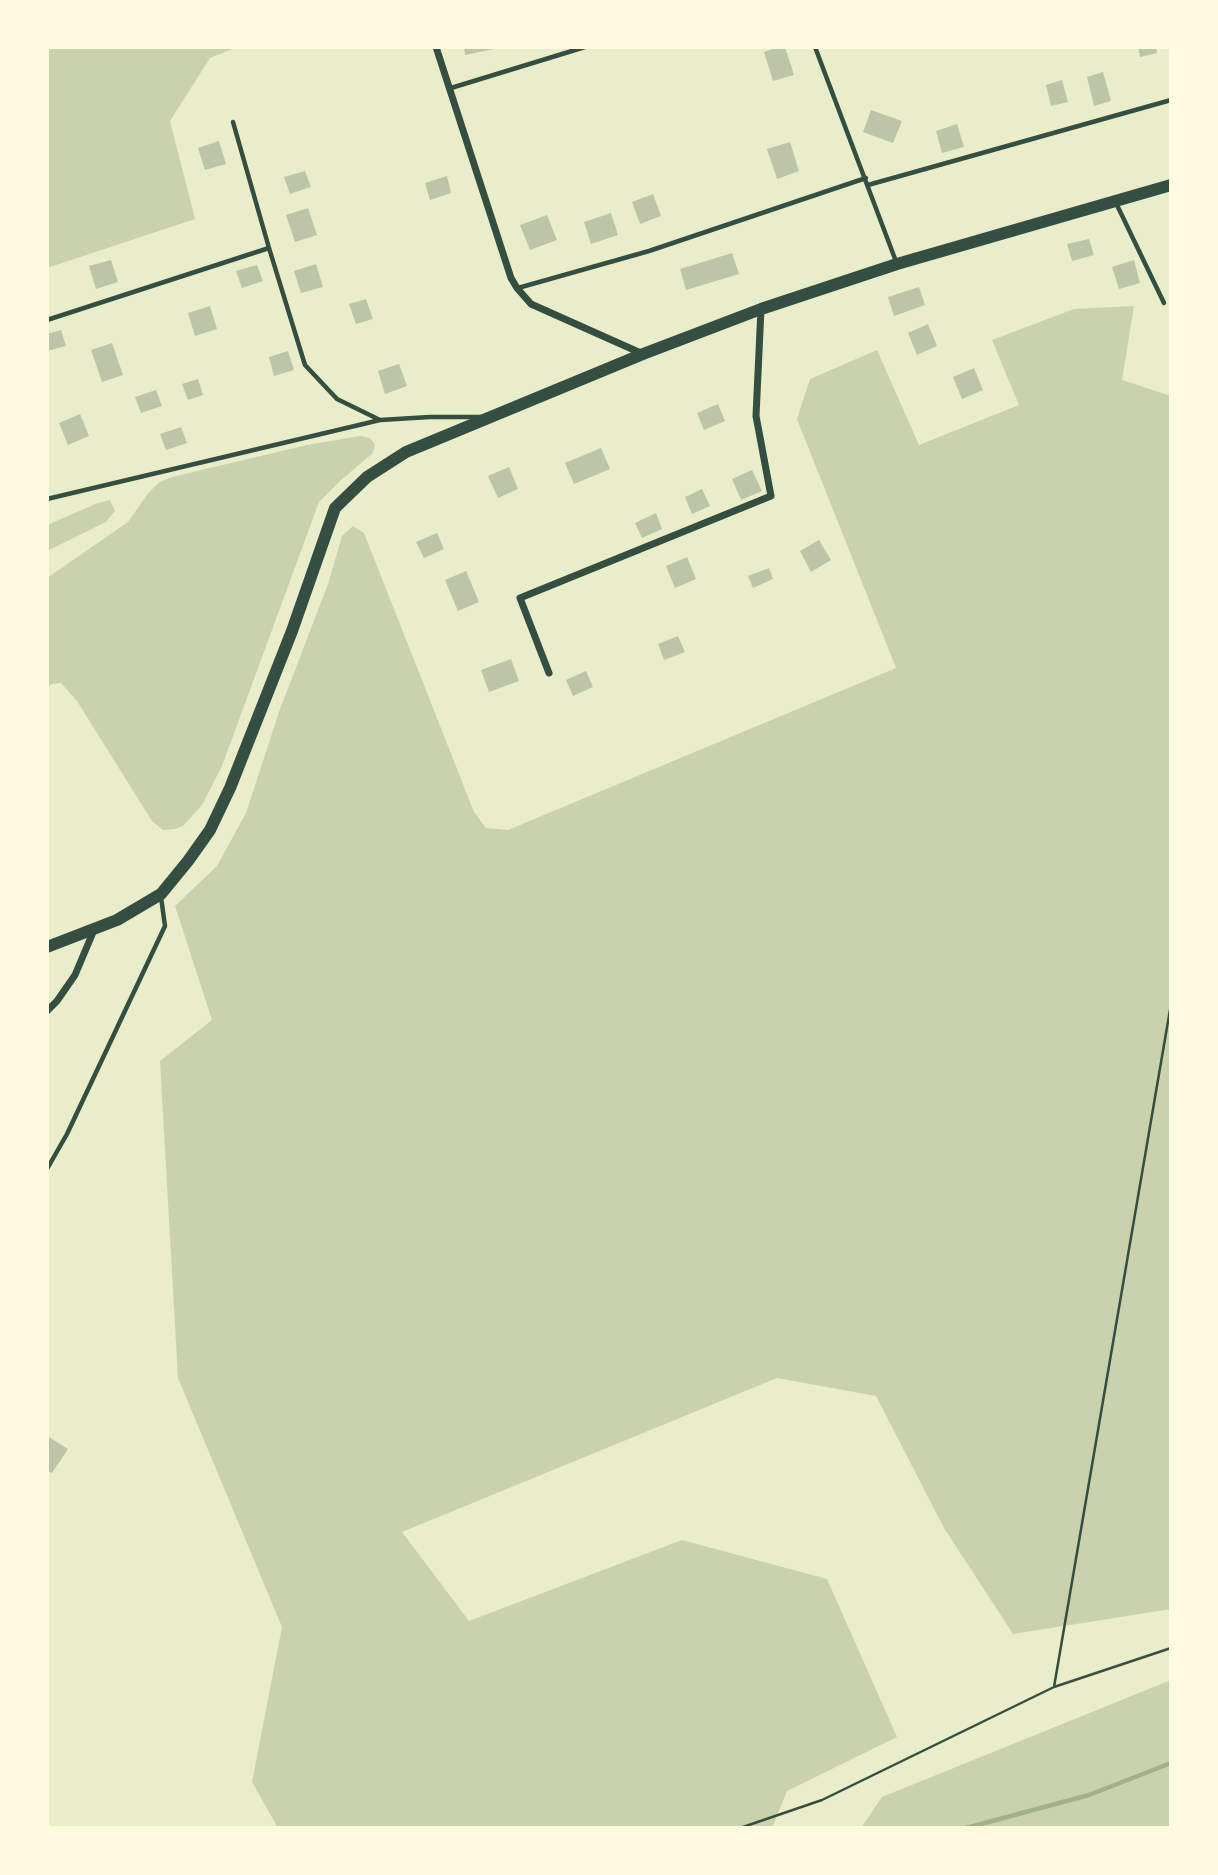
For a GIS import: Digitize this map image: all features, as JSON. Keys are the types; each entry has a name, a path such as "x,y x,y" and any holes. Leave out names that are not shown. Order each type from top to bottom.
{"main road":[{"path":"47,947 131,914 161,894 210,830 230,788 292,631 335,508 367,477 406,452 488,417 761,309 897,264 1171,185"}],"street":[{"path":"436,47 511,278 517,288 531,304 643,354"},
{"path":"549,673 520,598 771,496 755,416 761,309"},
{"path":"47,1011 75,975 94,930"}],"lane":[{"path":"451,88 584,47"},
{"path":"815,47 897,264"},
{"path":"868,185 1171,100"},
{"path":"233,122 305,365 337,399 380,420"},
{"path":"517,288 649,251 866,178"},
{"path":"1116,202 1164,303"},
{"path":"47,320 269,248"},
{"path":"47,499 380,420 488,417"},
{"path":"47,1170 67,1134 165,926 161,894"}],"path":[{"path":"1054,1687 1171,1003"},
{"path":"740,1828 822,1800 1054,1687 1171,1648"}],"green space":[{"path":"47,47 238,47 210,58 170,121 195,219 47,268"},
{"path":"1134,306 1122,380 1171,396 1171,1609 1013,1634 944,1528 876,1396 777,1378 402,1532 469,1621 682,1540 827,1579 897,1737 787,1791 772,1828 278,1828 252,1782 282,1627 178,1378 160,1061 212,1020 175,906 217,866 246,813 279,712 328,584 342,536 353,526 364,533 474,812 486,828 508,830 896,668 797,419 810,379 877,350 919,445 1019,405 992,340 1074,309"},
{"path":"360,436 370,438 375,445 373,453 319,502 222,766 202,805 183,826 163,830 152,821 77,701 61,683 47,688 47,578 128,522 149,492 160,482 307,445"},
{"path":"110,500 115,511 106,522 47,551 47,525"},
{"path":"1171,1680 1171,1828 861,1828 882,1797"}],"building":[{"path":"464,47 499,47 499,48 465,55"},
{"path":"785,47 794,75 773,81 764,52"},
{"path":"1138,47 1156,47 1157,53 1140,57"},
{"path":"1103,72 1111,101 1094,106 1087,77"},
{"path":"1062,80 1068,102 1051,106 1046,85"},
{"path":"871,110 902,121 893,143 863,132"},
{"path":"957,124 964,147 942,153 936,131"},
{"path":"219,141 226,164 205,170 198,148"},
{"path":"790,142 799,171 777,179 767,149"},
{"path":"305,171 311,187 290,194 284,177"},
{"path":"447,176 451,193 430,200 425,183"},
{"path":"653,194 661,216 640,224 632,202"},
{"path":"308,208 317,235 295,242 286,215"},
{"path":"611,213 618,235 591,244 584,222"},
{"path":"547,215 557,240 530,250 520,225"},
{"path":"1089,239 1094,255 1072,261 1067,244"},
{"path":"732,253 739,274 686,290 680,269"},
{"path":"111,260 118,282 96,289 89,266"},
{"path":"1134,260 1140,283 1119,289 1112,267"},
{"path":"316,264 323,287 301,293 294,271"},
{"path":"257,265 263,281 242,288 236,271"},
{"path":"919,287 925,305 894,316 888,297"},
{"path":"366,299 373,319 356,324 349,304"},
{"path":"210,306 217,329 195,336 188,313"},
{"path":"928,324 937,346 917,355 908,333"},
{"path":"61,330 66,346 47,351 47,334"},
{"path":"112,343 123,375 102,382 91,350"},
{"path":"288,351 294,370 274,376 269,357"},
{"path":"399,364 407,386 385,394 378,371"},
{"path":"974,368 983,390 962,399 953,377"},
{"path":"198,379 203,395 188,400 182,384"},
{"path":"156,390 162,406 141,413 135,397"},
{"path":"718,404 725,421 704,430 697,413"},
{"path":"80,414 89,436 68,445 59,423"},
{"path":"181,427 187,443 166,450 160,434"},
{"path":"601,448 610,469 574,484 565,463"},
{"path":"509,467 518,489 498,498 488,476"},
{"path":"752,470 762,491 741,500 732,479"},
{"path":"702,489 710,506 692,514 685,497"},
{"path":"656,513 662,529 642,538 635,523"},
{"path":"437,533 444,549 424,558 416,542"},
{"path":"819,540 831,560 811,572 800,551"},
{"path":"687,557 696,579 675,588 666,566"},
{"path":"769,568 773,579 753,588 748,576"},
{"path":"466,571 479,602 458,611 445,580"},
{"path":"678,636 685,652 664,660 658,644"},
{"path":"511,659 519,681 489,692 481,670"},
{"path":"586,671 593,687 573,696 566,680"},
{"path":"47,1436 68,1449 52,1473 47,1471"}],"waterway":[{"path":"966,1828 1089,1795 1171,1763"}]}
